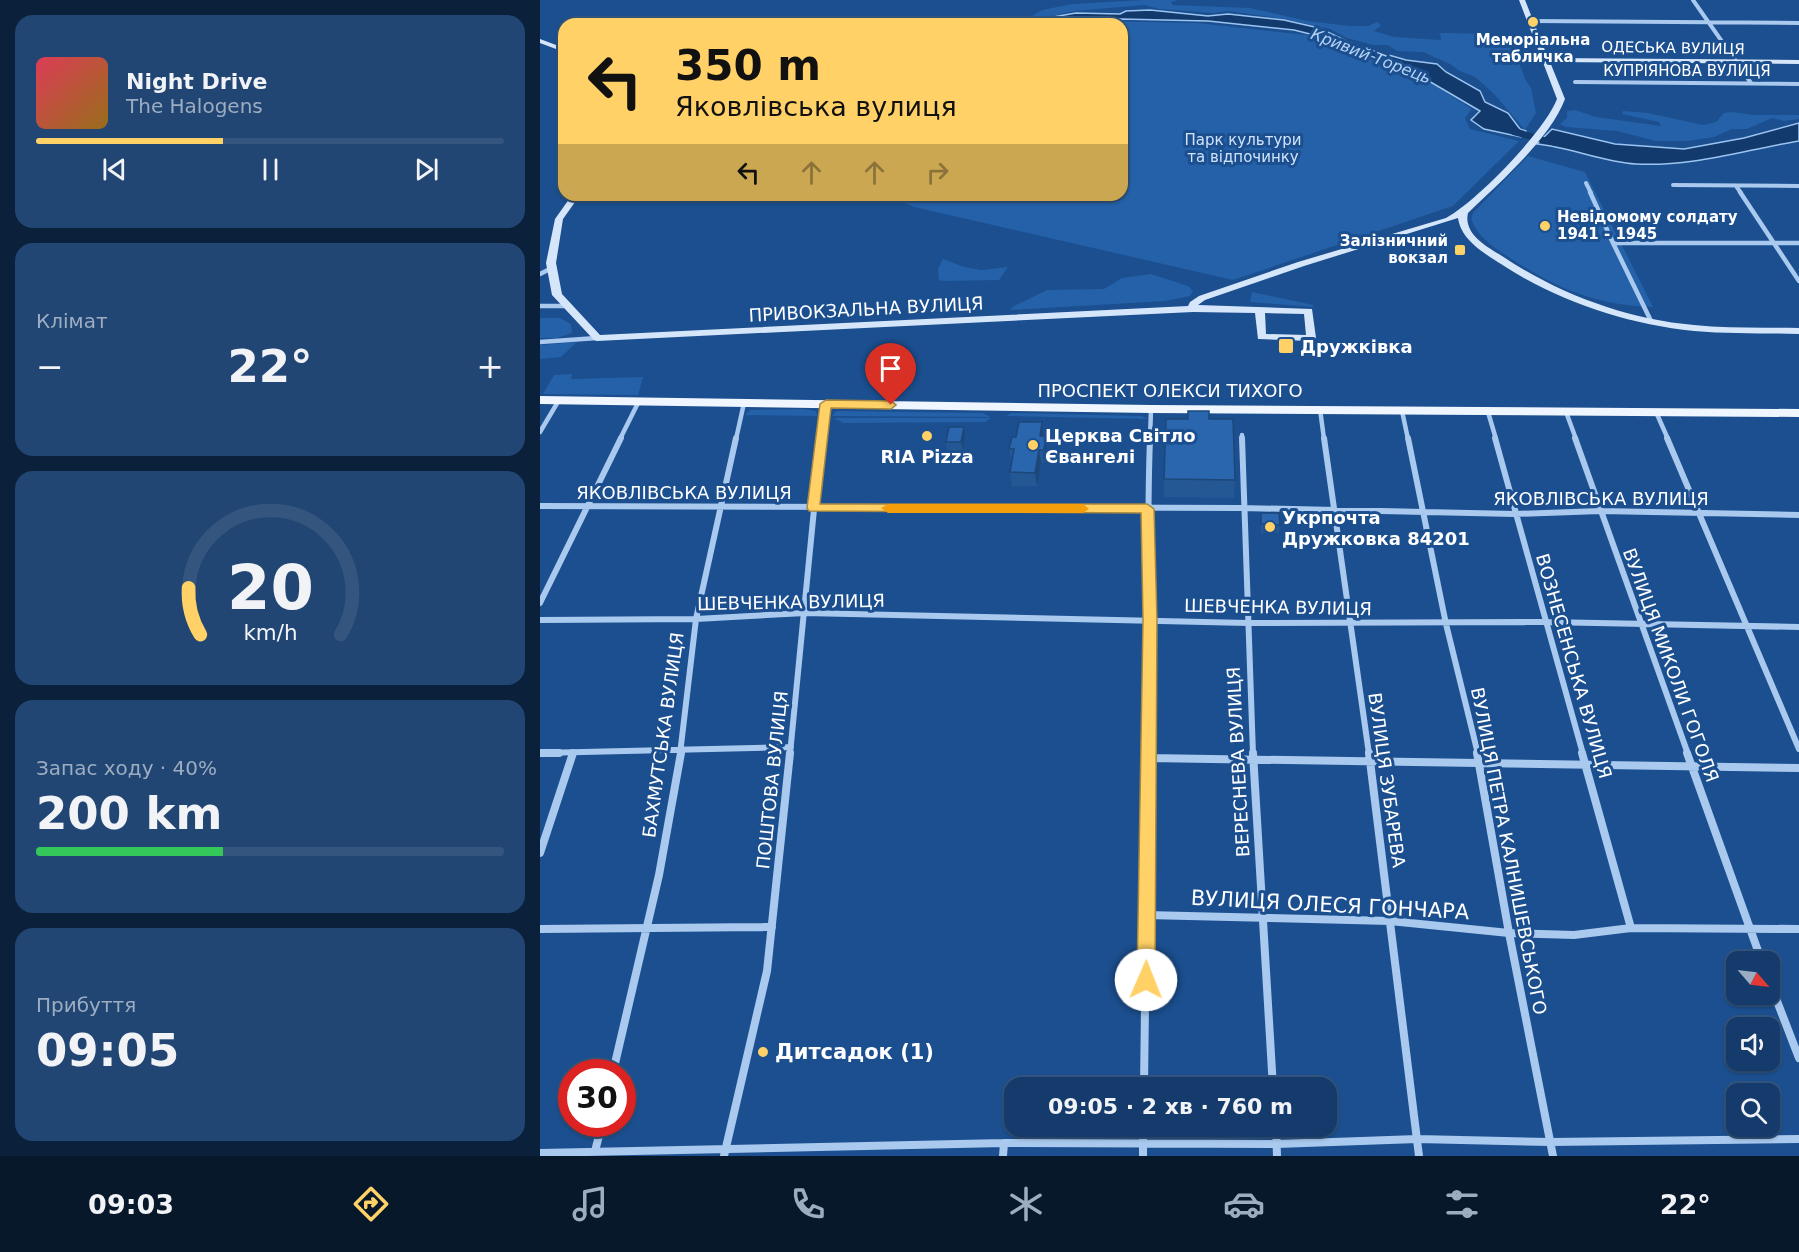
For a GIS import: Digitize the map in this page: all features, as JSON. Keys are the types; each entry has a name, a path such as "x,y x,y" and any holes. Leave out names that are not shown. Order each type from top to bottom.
{"main road":[{"name":"ПРОСПЕКТ ОЛЕКСИ ТИХОГО","path":"540,399 1151,409 1799,412"}],"street":[{"path":"1193,309 1193,304 1202,298 1301,264 1449,220 1464,212 1549,124 1558,111 1561,99 1522,0"},
{"path":"1693,0 1751,83"},
{"path":"1531,21 1799,23"},
{"path":"540,41 558,48"},
{"name":"ОДЕСЬКА ВУЛИЦЯ","path":"1547,60 1799,62"},
{"name":"КУПРІЯНОВА ВУЛИЦЯ","path":"1575,82 1799,84"},
{"path":"1586,183 1651,321"},
{"path":"1673,186 1799,186"},
{"path":"1736,186 1799,281"},
{"path":"572,201 560,219 552,268 557,295 597,338"},
{"path":"1464,212 1463,224 1470,236 1485,249 1524,274 1559,292 1651,321 1702,328 1799,331"},
{"path":"1613,243 1799,243"},
{"path":"540,274 552,268"},
{"path":"540,306 567,306"},
{"name":"ПРИВОКЗАЛЬНА ВУЛИЦЯ","path":"540,342 1193,309 1260,310 1309,311 1311,338 1262,337 1260,310"},
{"path":"540,432 559,400"},
{"path":"540,603 639,401"},
{"name":"БАХМУТСЬКА ВУЛИЦЯ","path":"616,1059 648,926 681,750 696,619 744,403"},
{"name":"ПОШТОВА ВУЛИЦЯ","path":"725,1152 767,971 805,613 813,508 826,404"},
{"path":"1144,1077 1150,620 1147,509 1151,409"},
{"name":"ВУЛИЦЯ ЗУБАРЕВА","path":"1320,409 1370,762 1419,1156"},
{"name":"ВУЛИЦЯ ПЕТРА КАЛНИШЕВСЬКОГО","path":"1402,411 1425,510 1446,624 1480,763 1509,933 1553,1156"},
{"name":"ВОЗНЕСЕНСЬКА ВУЛИЦЯ","path":"1488,412 1631,927"},
{"name":"ВУЛИЦЯ МИКОЛИ ГОГОЛЯ","path":"1566,412 1758,951"},
{"path":"1656,412 1799,749"},
{"path":"540,416 549,416"},
{"name":"ВЕРЕСНЕВА ВУЛИЦЯ","path":"1242,435 1242,508 1253,760 1272,1077"},
{"name":"ЯКОВЛІВСЬКА ВУЛИЦЯ","path":"540,506 1242,508 1425,510 1515,514 1601,511 1799,515"},
{"name":"ШЕВЧЕНКА ВУЛИЦЯ","path":"540,620 696,619 805,613 1248,623 1546,622 1799,627"},
{"path":"540,753 791,747"},
{"path":"540,853 573,752"},
{"path":"1149,758 1799,768"},
{"name":"ВУЛИЦЯ ОЛЕСЯ ГОНЧАРА","path":"1146,915 1390,921 1509,933 1574,935 1631,927 1799,929"},
{"path":"540,929 648,926 772,927"},
{"path":"1779,1005 1799,1058"},
{"path":"594,1154 599,1137"},
{"path":"1143,1137 1143,1156"},
{"path":"1277,1137 1277,1156"},
{"path":"540,1153 725,1152 1004,1143 1277,1144 1417,1139 1550,1142 1799,1139"},
{"path":"1003,1156 1004,1143"}],"green space":[{"path":"1178,0 1171,2 1173,5 1250,8 1307,21 1350,26 1368,26 1378,22 1381,26 1374,31 1394,37 1441,40 1440,33 1509,34 1525,79 1531,88 1536,113 1525,130 1494,94 1475,77 1450,64 1423,52 1397,51 1387,45 1373,45 1347,38 1330,29 1284,19 1229,11 1213,13 1159,9 1145,5 1074,11 1042,18 1029,18 1042,10 1072,4"},
{"name":"Парк культури та відпочинку","path":"1128,22 1197,23 1307,35 1431,83 1472,109 1465,118 1470,129 1519,141 1453,206 1233,280 914,207 900,201 1128,201"},
{"path":"1575,110 1596,117 1661,126 1659,122 1622,114 1623,111 1648,113 1703,125 1716,122 1724,113 1731,112 1754,115 1799,115 1799,119 1784,121 1772,118 1747,129 1732,129 1714,137 1688,141 1656,141 1617,131 1566,127 1560,124 1567,118 1567,111"},
{"path":"1528,156 1585,172 1653,307 1614,303 1563,288 1507,256 1488,243 1478,232 1471,219 1473,213"},
{"path":"943,259 964,267 981,270 1008,267 999,280 944,281 939,280 938,269"},
{"path":"1151,274 1188,286 1193,291 1190,296 1165,301 1010,310 1047,290 1104,289 1122,278"},
{"path":"1252,292 1313,305 1314,307 1250,302"},
{"path":"540,318 560,318 571,324 572,333 557,338 540,338"},
{"path":"577,342 561,357 540,359 540,345"},
{"path":"572,374 571,379 643,377 638,395 543,394 554,375"},
{"path":"803,409 816,411 817,416 745,415 750,410"},
{"path":"836,411 983,413 991,417 832,416"},
{"path":"1011,413 1142,416 1147,419 1006,416"},
{"path":"833,418 991,418 985,422 844,423"}],"water":[{"path":"1150,10 1208,16 1228,14 1284,20 1319,28 1357,46 1406,60 1437,64 1446,72 1480,91 1485,102 1508,113 1520,129 1526,131 1521,137 1484,129 1471,120 1480,111 1422,77 1371,56 1357,54 1310,34 1294,30 1208,21 1051,18 1076,13 1120,14 1126,11"},
{"path":"1799,123 1799,141 1677,163 1623,163 1537,144 1552,129 1615,144 1684,149 1744,138"}],"building":[{"path":"1188,411 1209,411 1209,419 1233,419 1235,480 1164,479 1166,419 1188,419"},
{"path":"1019,422 1042,422 1040,436 1046,436 1044,450 1039,450 1035,473 1010,472 1014,449 1009,449 1012,437 1016,437"},
{"path":"949,427 964,427 961,442 946,442"},
{"path":"1261,513 1279,513 1280,525 1261,524"}],"waterway":[{"name":"Кривий Торець","path":"1503,125 1517,133 1555,142"}],"slow traffic":[{"path":"888,508 1083,509"}],"place":[{"name":"Меморіальна табличка","path":"1533,22"},
{"name":"Невідомому солдату 1941 - 1945","path":"1545,226"},
{"name":"Залізничний вокзал","path":"1460,250"},
{"name":"Дружківка","path":"1286,346"},
{"name":"RIA Pizza","path":"927,436"},
{"name":"Церква Світло Євангелі","path":"1033,445"},
{"name":"Укрпочта Дружковка 84201","path":"1270,527"},
{"name":"Дитсадок (1)","path":"763,1052"}],"route":[{"path":"891,405 826,404 816,469 813,508 1147,509 1150,620 1146,980"}]}
